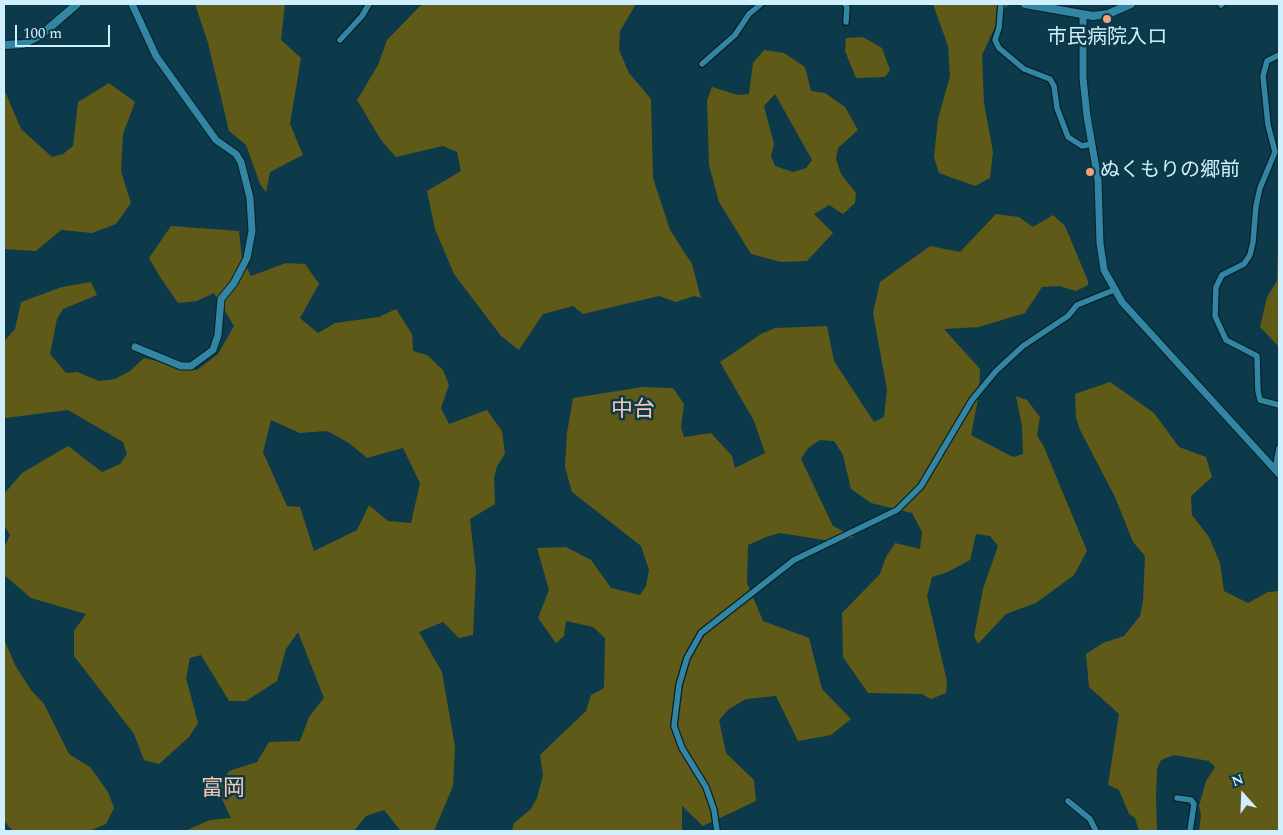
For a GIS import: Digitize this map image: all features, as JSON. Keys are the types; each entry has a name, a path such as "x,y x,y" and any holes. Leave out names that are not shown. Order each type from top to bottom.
{"main road":[{"path":"4,45 23,44 41,36 78,4"},
{"path":"1025,4 1083,15 1108,14 1131,4"}],"street":[{"path":"132,4 156,56 216,140 236,154 241,162 250,198 252,231 247,258 234,283 221,299 218,335 213,350 191,366 181,366 135,347"},
{"path":"340,40 362,16 369,4"},
{"path":"702,64 735,35 748,14 761,4"},
{"path":"845,4 847,8 846,22"},
{"path":"1001,4 999,28 995,40 999,48 1024,69 1050,79 1054,86 1057,108 1068,137 1082,146 1091,144"},
{"path":"1083,15 1083,78 1091,144 1098,180 1101,260 1104,270 1122,302 1277,472"},
{"path":"1279,55 1267,61 1263,76 1268,125 1275,152 1260,188 1250,255 1244,264 1222,275 1216,287 1215,316 1226,340 1257,356 1260,400 1279,405"},
{"path":"717,831 714,810 706,787 682,748 674,726 679,684 687,658 701,633 794,560 897,510 921,486 972,400 996,371 1023,346 1068,316 1077,305 1114,290"},
{"path":"1277,472 1279,448"},
{"path":"1176,798 1191,800 1194,804 1190,831"},
{"path":"1068,802 1090,819 1096,831"}],"shaded area":[{"path":"195,4 285,4 281,40 301,58 290,124 303,155 270,172 266,192 260,184 246,145 229,131 208,43"},
{"path":"425,4 636,4 620,31 619,50 629,73 651,99 653,178 670,230 692,264 701,298 694,296 676,302 659,296 583,314 573,306 543,314 519,350 501,336 454,274 435,229 427,191 461,171 457,152 443,146 396,157 381,140 357,100 378,65 387,40 420,6"},
{"path":"933,4 1009,4 1003,10 982,55 984,103 993,152 990,178 975,186 939,173 934,157 938,119 950,76 948,46"},
{"path":"863,37 882,48 890,70 885,77 856,78 845,51 846,38"},
{"path":"764,50 784,53 805,67 811,91 825,93 845,107 858,130 838,148 836,159 841,174 856,193 855,203 843,214 829,205 814,214 833,233 807,261 781,262 751,254 719,202 709,165 707,101 712,87 738,95 749,94 753,63","holes":["775,94 812,160 806,168 793,172 775,166 771,156 774,144 764,106"]},
{"path":"109,83 135,102 123,134 121,171 131,203 116,224 92,233 61,230 36,251 4,249 4,89 21,129 52,157 63,154 73,146 78,102"},
{"path":"996,214 1019,217 1033,227 1053,215 1065,226 1088,281 1088,285 1076,291 1059,286 1042,287 1025,313 979,327 944,329 980,369 979,394 971,435 1013,457 1023,454 1022,426 1016,396 1027,400 1040,417 1037,435 1044,447 1087,551 1074,575 1036,603 1006,614 978,644 974,636 983,589 998,546 990,536 976,534 970,560 948,572 932,577 927,596 947,681 946,693 931,699 922,694 868,693 843,657 842,613 880,574 886,557 895,543 920,549 922,532 912,513 871,503 851,489 843,455 834,441 820,440 808,448 801,459 833,526 854,537 837,542 780,533 766,537 748,545 747,583 763,621 809,638 822,689 851,719 831,735 798,741 776,696 746,699 729,709 719,720 726,753 754,780 756,801 703,826 682,806 682,831 512,831 514,823 531,809 537,798 543,775 540,755 586,711 591,695 604,688 605,638 593,627 566,621 564,636 556,643 538,618 549,590 537,548 566,547 591,560 611,588 640,595 646,586 649,570 641,546 572,492 565,467 567,433 573,398 643,387 673,388 684,404 681,427 684,437 711,433 732,456 735,468 765,453 754,421 720,362 761,334 775,328 827,326 834,361 874,422 884,417 887,390 873,313 880,282 930,246 960,252"},
{"path":"171,226 239,231 242,259 251,276 286,263 305,264 319,284 300,318 318,333 335,323 379,317 396,309 412,334 413,351 427,355 443,370 449,385 441,408 449,424 487,410 502,431 505,454 497,466 494,478 495,504 470,519 476,573 473,635 459,638 443,622 419,632 442,672 455,747 453,786 434,831 401,831 384,810 366,816 354,831 185,831 210,820 231,818 218,791 229,771 257,762 269,742 300,741 309,717 324,698 298,632 286,649 277,681 246,701 229,701 201,655 190,658 186,678 198,723 189,737 159,764 144,760 134,734 74,656 74,631 86,614 31,598 4,575 4,548 10,535 4,525 4,494 22,473 68,446 102,472 120,464 127,454 123,442 68,410 4,417 4,341 15,329 21,302 62,287 91,282 97,295 63,309 57,319 50,354 66,373 77,372 99,381 115,379 130,371 144,358 197,370 218,354 234,326 214,293 197,301 178,303 149,258","holes":["271,420 300,433 327,431 349,443 367,458 403,448 420,483 411,523 388,521 369,505 357,530 314,551 300,507 287,506 263,452"]},
{"path":"1278,246 1279,347 1260,327 1267,297 1277,281"},
{"path":"1110,382 1154,413 1179,447 1206,457 1212,477 1191,496 1192,515 1209,537 1220,563 1224,591 1248,603 1268,592 1279,591 1279,831 1199,831 1201,815 1199,806 1206,781 1215,767 1209,761 1174,755 1161,760 1157,769 1157,831 1139,831 1135,818 1129,814 1119,790 1108,785 1119,714 1089,687 1086,654 1103,643 1124,636 1140,616 1143,601 1145,556 1133,542 1115,497 1080,430 1076,418 1075,394"},
{"path":"4,639 15,665 31,690 44,704 69,754 90,767 108,792 114,808 106,824 89,831 18,831 12,830 4,821"}],"place":[{"name":"市民病院入ロ","path":"1107,19"},
{"name":"ぬくもりの郷前","path":"1090,172"}],"district":[{"name":"中台","path":"633,412"},
{"name":"富岡","path":"223,791"}]}
